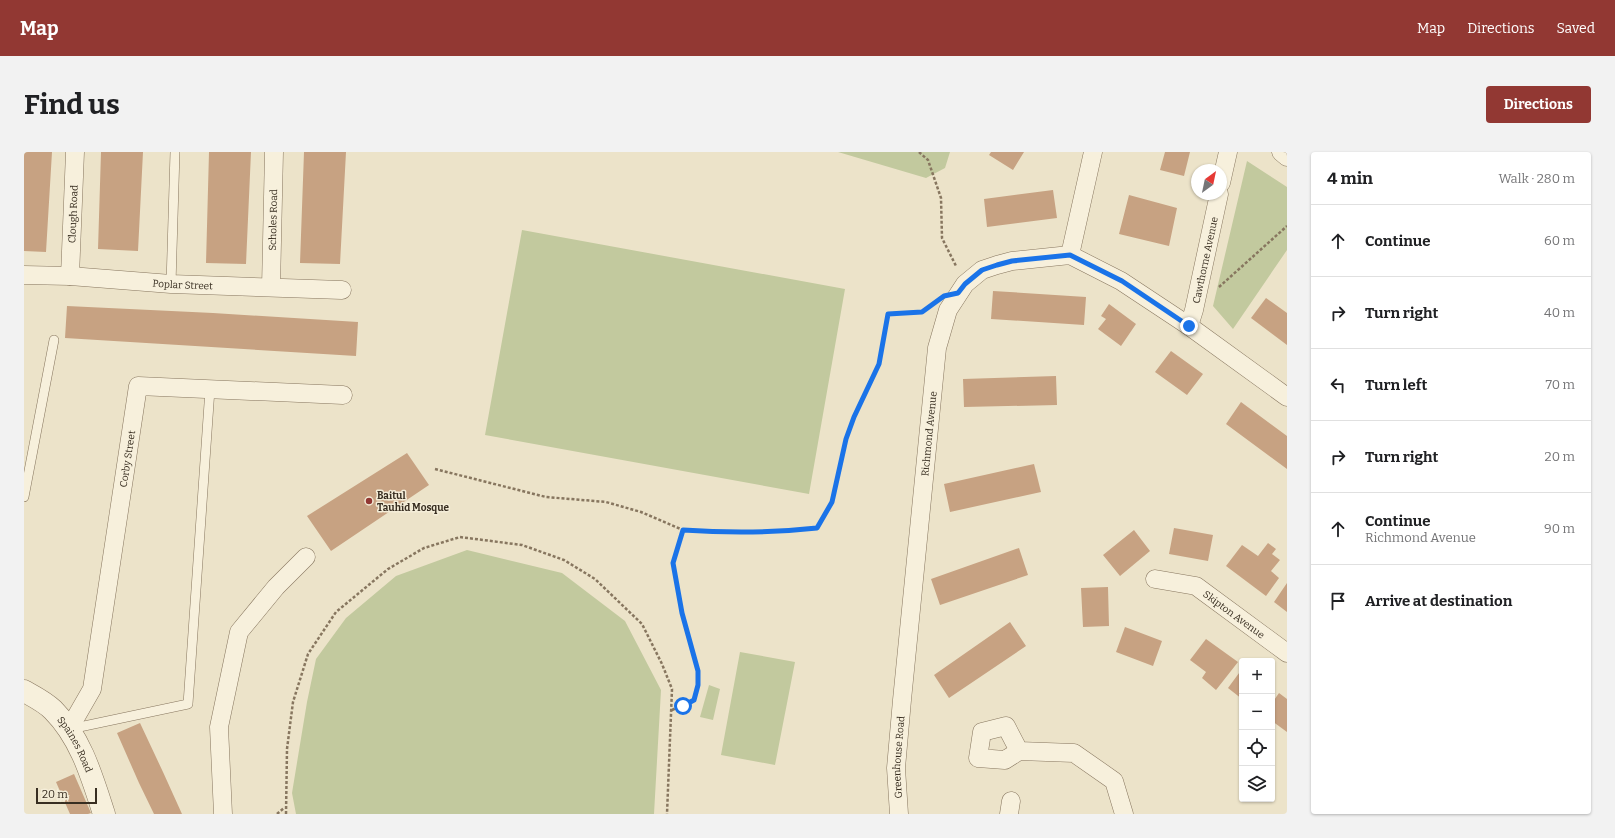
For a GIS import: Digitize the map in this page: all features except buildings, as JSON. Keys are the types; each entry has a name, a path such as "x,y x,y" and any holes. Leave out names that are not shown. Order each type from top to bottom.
{"street":[{"name":"Clough Road","path":"70,276 75,152"},
{"name":"Scholes Road","path":"272,287 274,152"},
{"path":"1093,152 1070,255 1122,281 1189,326 1287,397"},
{"path":"1225,164 1228,152"},
{"path":"1281,152 1287,156"},
{"name":"Cawthorne Avenue","path":"1189,326 1194,310 1218,200"},
{"name":"Richmond Avenue","path":"902,700 937,348 948,310 962,289 982,270 1012,261 1070,255"},
{"name":"Poplar Street","path":"24,275 70,276 171,284 342,290"},
{"name":"Corby Street","path":"69,730 92,689 138,386 343,395"},
{"path":"223,814 219,727 239,632 276,587 306,556"},
{"name":"Skipton Avenue","path":"1155,579 1196,586 1287,653"},
{"name":"Spaines Road","path":"24,692 52,709 69,730 84,755 104,814"},
{"name":"Greenhouse Road","path":"898,814 896,768 902,700"},
{"path":"1019,751 1074,753 1114,781 1124,814"}],"lane":[{"path":"171,284 175,152"},
{"path":"24,497 54,340"},
{"path":"69,730 188,704 210,389"}],"path":[{"path":"435,469 546,497 606,502 641,512 683,530 725,533 782,532 817,528 832,502 846,439 854,417 879,364 888,314 922,312 944,296 962,289 942,238 941,198 928,160 919,152"},
{"path":"1217,289 1287,226"},
{"path":"672,710 694,700 698,685 698,671 682,613 673,563 683,530"},
{"path":"286,814 286,749 293,702 308,654 336,612 388,569 424,548 460,537 522,545 564,560 595,579 642,624 662,664 672,689 667,814"},
{"path":"277,814 285,808"}],"green space":[{"path":"838,152 950,152 945,168 926,178"},
{"path":"1247,161 1287,187 1287,250 1233,329 1213,306"},
{"path":"522,230 845,289 809,494 485,435"},
{"path":"467,550 562,573 625,621 661,690 654,814 296,814 292,793 307,702 316,659 346,618 396,576"},
{"path":"740,652 795,662 775,765 721,755"},
{"path":"709,685 720,689 713,720 700,717"}],"place":[{"name":"Baitul Tauhid Mosque","path":"369,501"}],"route":[{"path":"683,706 694,700 698,685 698,671 682,613 673,563 683,530 725,533 782,532 817,528 832,502 846,439 854,417 879,364 888,314 922,312 944,296 958,293 965,284 982,270 997,265 1012,261 1070,255 1122,281 1189,326"}]}
